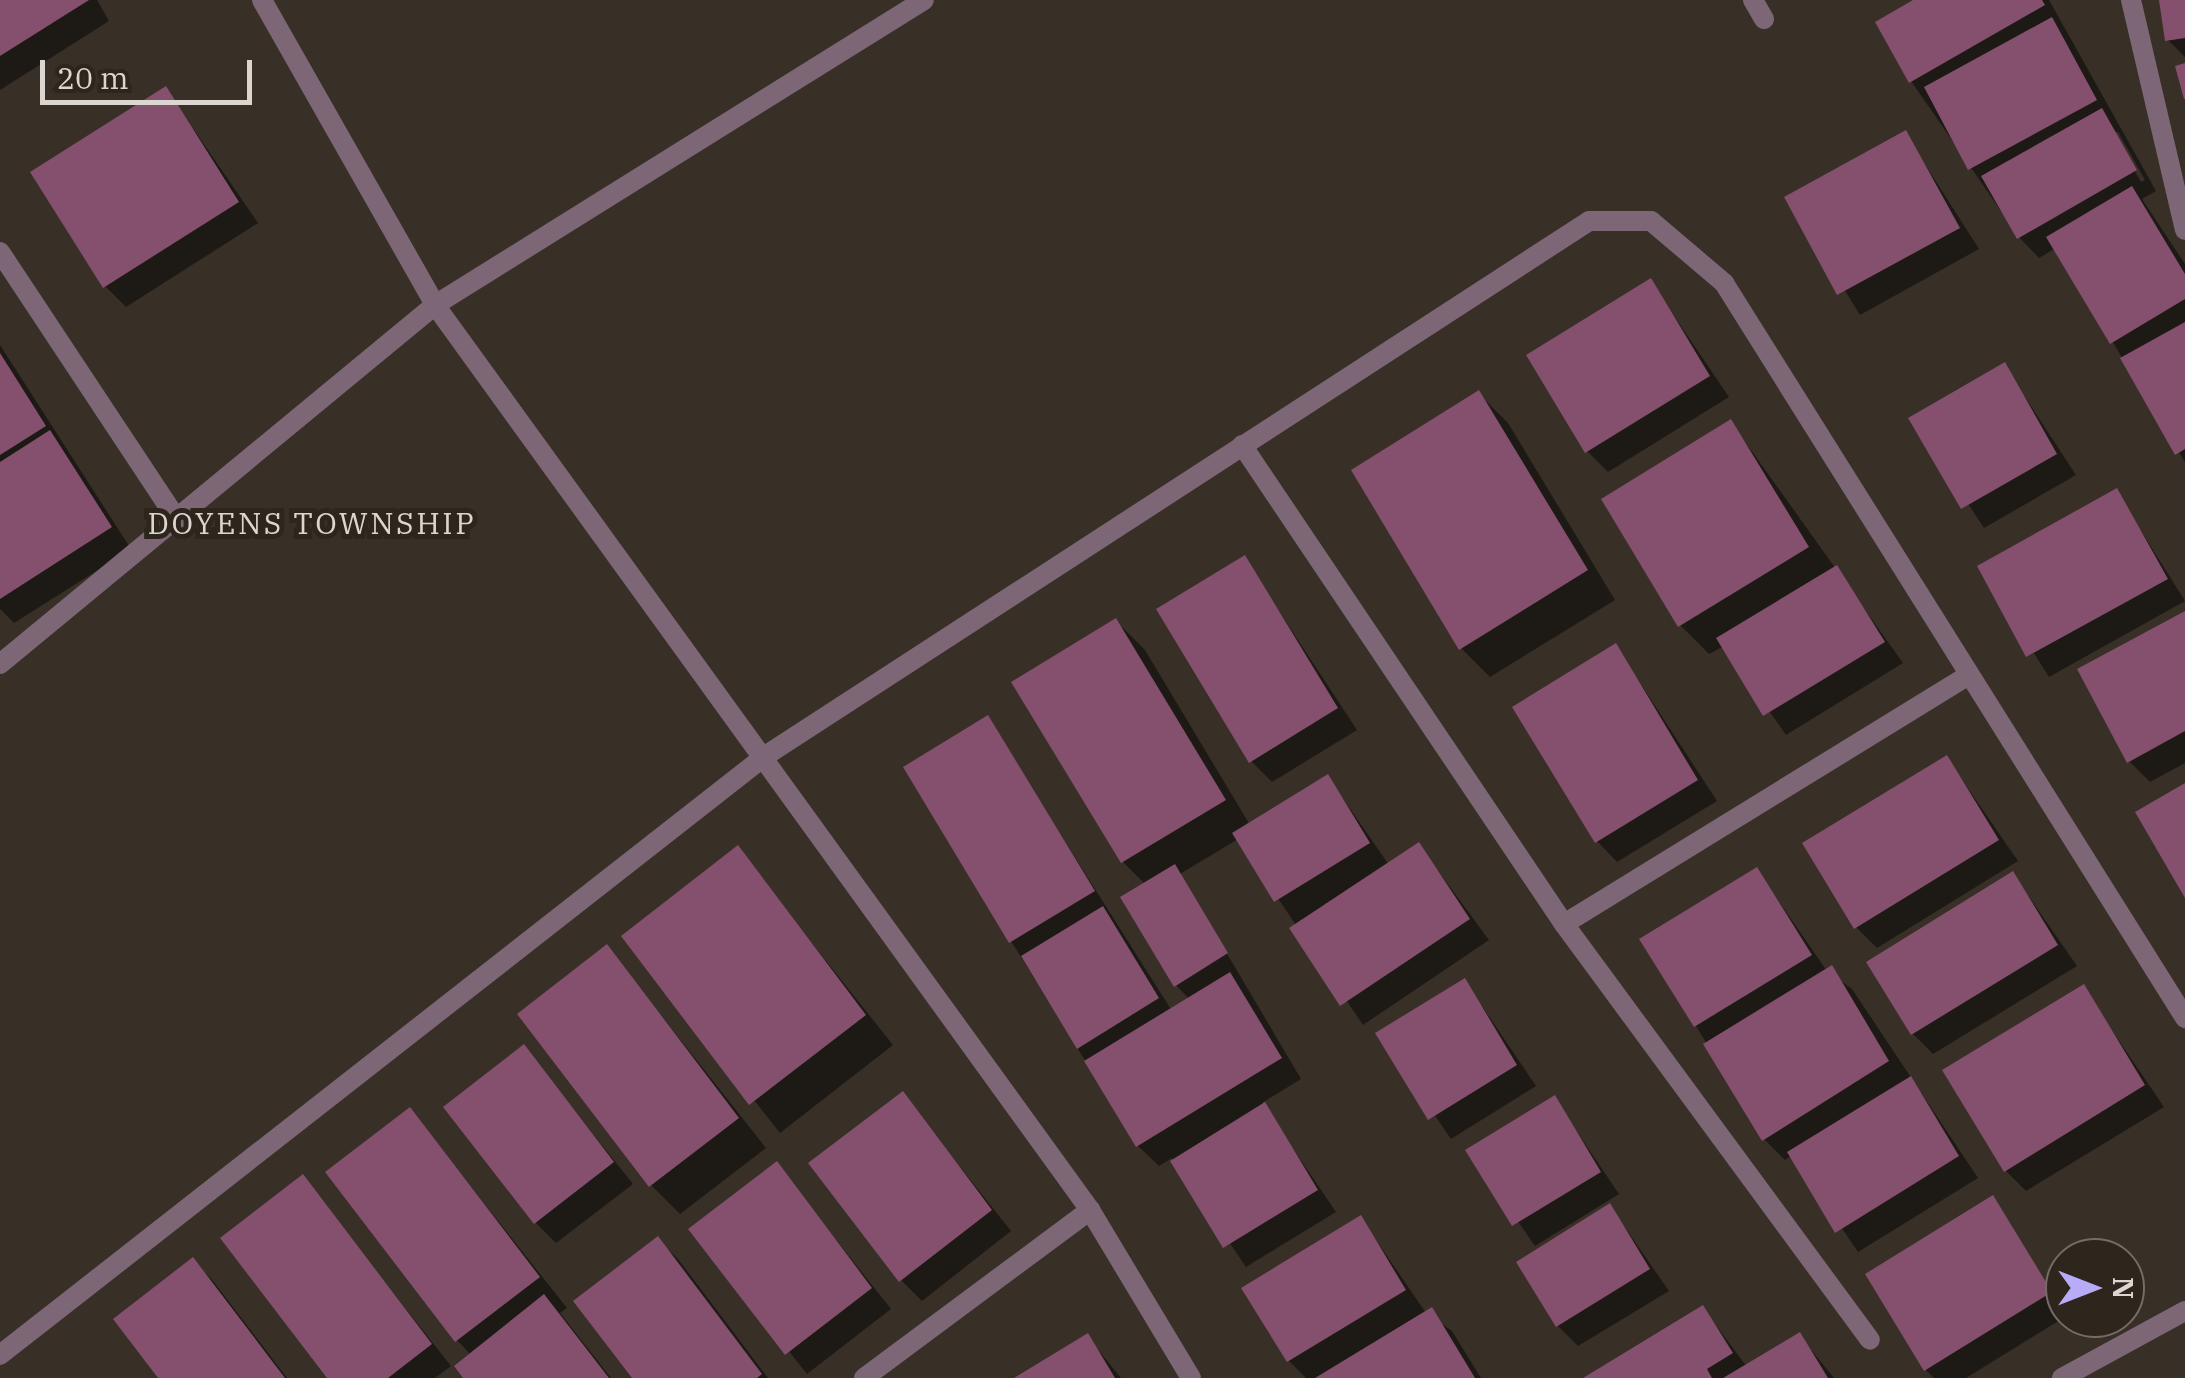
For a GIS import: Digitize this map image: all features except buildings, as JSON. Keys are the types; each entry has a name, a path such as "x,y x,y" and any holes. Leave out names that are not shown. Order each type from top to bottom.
{"street":[{"path":"262,0 435,304 1090,1210 1190,1378"},
{"path":"0,664 435,304 924,0"},
{"path":"1753,0 1764,20"},
{"path":"2131,0 2185,230"},
{"path":"0,1355 765,756 1589,221 1651,221 1724,283 1965,677 2185,1018"},
{"path":"0,252 178,520"},
{"path":"1242,445 1564,924 1870,1340"},
{"path":"1564,924 1965,677"},
{"path":"864,1378 1090,1210"},
{"path":"2062,1378 2185,1311"}],"district":[{"name":"DOYENS TOWNSHIP","path":"312,523"}]}
